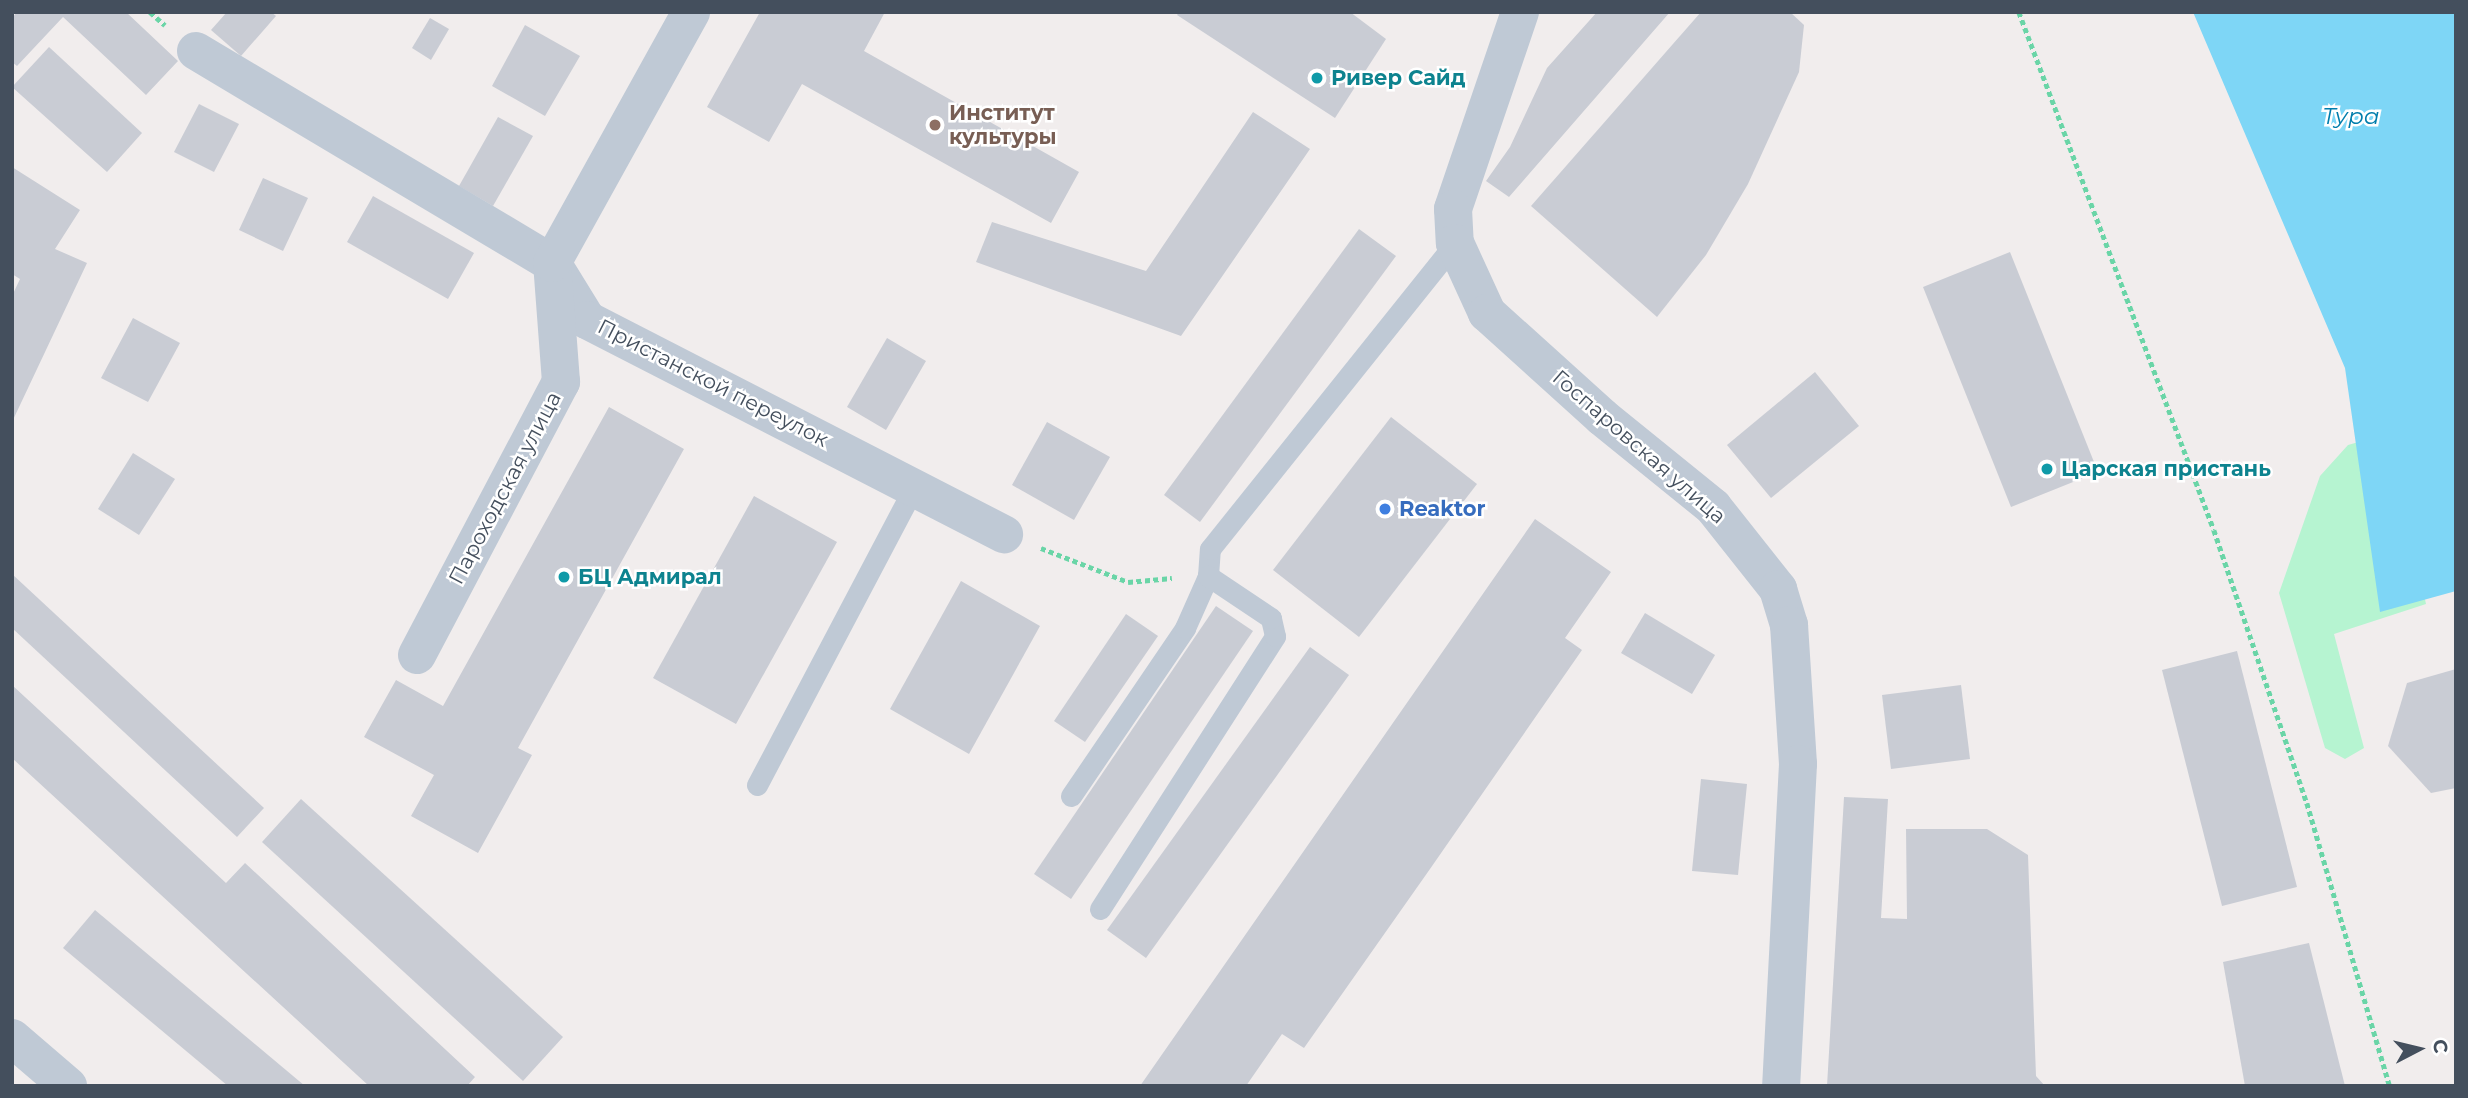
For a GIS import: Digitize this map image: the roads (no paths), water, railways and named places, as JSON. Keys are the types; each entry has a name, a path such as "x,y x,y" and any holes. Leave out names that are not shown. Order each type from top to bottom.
{"street":[{"path":"552,263 691,12"},
{"path":"1455,243 1453,209 1520,12"},
{"name":"Пристанской переулок","path":"197,51 552,263 587,320 915,485 1004,534"},
{"name":"Госпаровская улица","path":"1455,243 1487,313 1602,417 1713,507 1778,589 1789,625 1798,764 1781,1086"},
{"name":"Пароходская улица","path":"417,655 561,382 552,263"},
{"path":"12,1038 68,1086"}],"lane":[{"path":"1072,796 1185,628 1208,576 1210,550 1455,243"},
{"path":"757,785 915,485"},
{"path":"1100,909 1275,636 1271,618 1208,576"}],"water":[{"name":"Тура","path":"2193,12 2456,12 2456,591 2380,612 2345,368"}],"place":[{"name":"Ривер Сайд","path":"1317,78"},
{"name":"Институт культуры","path":"935,125"},
{"name":"Царская пристань","path":"2047,469"},
{"name":"Reaktor","path":"1385,509"},
{"name":"БЦ Адмирал","path":"564,577"}]}
